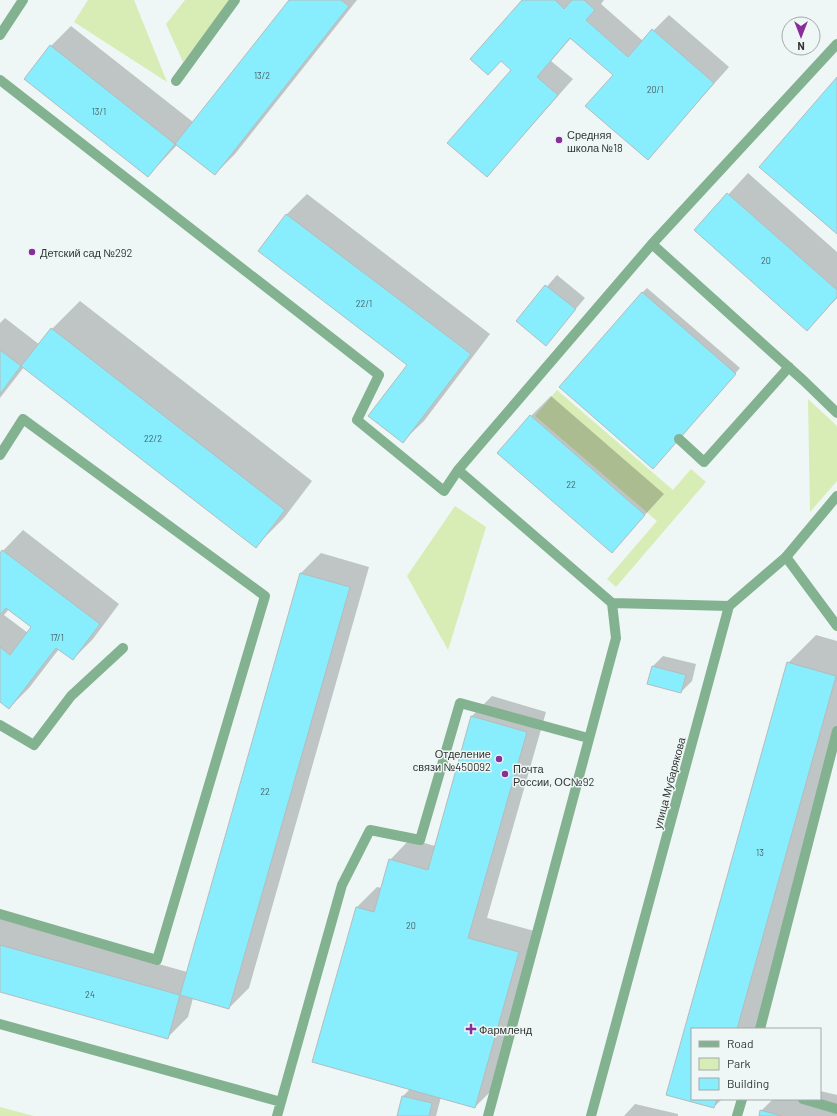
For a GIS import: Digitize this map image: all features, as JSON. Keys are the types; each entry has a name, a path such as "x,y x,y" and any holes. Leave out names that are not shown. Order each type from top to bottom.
{"street":[{"path":"0,35 23,0"},
{"path":"176,81 235,0"},
{"path":"0,80 379,375 357,420 444,491 458,470 652,244 837,44"},
{"path":"652,244 790,368 837,413"},
{"path":"679,439 704,462 790,368"},
{"path":"0,455 23,418 265,596 157,960 0,914"},
{"path":"458,470 612,603 729,606 786,557 837,496"},
{"path":"786,557 837,626"},
{"path":"488,1116 616,638 612,603"},
{"name":"улица Мубарякова","path":"591,1116 729,606"},
{"path":"0,725 34,746 71,696 123,648"},
{"path":"277,1116 342,885 370,830 420,840 460,703 588,738"},
{"path":"760,1028 837,731"},
{"path":"0,1024 281,1102"},
{"path":"737,1116 742,1100"},
{"path":"806,1100 837,1109"}],"green space":[{"path":"88,0 134,0 167,82 74,22"},
{"path":"185,0 231,0 183,62 166,24"},
{"path":"557,390 673,490 691,469 706,482 616,587 607,579 657,521 535,416"},
{"path":"808,399 837,426 837,481 810,512"},
{"path":"455,506 486,527 448,650 407,576"},
{"path":"0,1107 34,1116 0,1116"}],"building":[{"path":"289,0 341,0 349,6 215,175 175,144"},
{"path":"522,0 555,0 564,9 572,0 584,0 595,10 586,20 628,57 652,29 714,83 648,160 585,106 613,75 570,38 537,77 558,95 487,177 447,143 511,70 501,61 488,75 470,59"},
{"path":"50,45 175,144 148,177 24,79"},
{"path":"837,77 837,234 759,167"},
{"path":"727,193 837,290 837,297 807,331 694,230"},
{"path":"286,214 471,354 403,443 368,416 407,365 258,251"},
{"path":"545,285 576,309 546,346 516,321"},
{"path":"642,292 736,374 653,469 559,387"},
{"path":"51,328 285,510 256,548 21,366"},
{"path":"0,350 21,366 0,394"},
{"path":"530,415 645,515 612,553 497,453"},
{"path":"2,550 100,624 73,660 56,648 9,709 0,702 0,647 10,655 31,627 6,608 0,615 0,553"},
{"path":"300,573 350,587 229,1009 180,995"},
{"path":"787,662 836,676 737,1028 691,1028 691,1100 717,1100 714,1108 666,1095"},
{"path":"652,666 686,675 681,693 647,684"},
{"path":"471,716 527,732 468,938 519,952 475,1108 312,1062 356,907 374,912 389,859 428,870"},
{"path":"0,945 180,995 168,1039 0,992"},
{"path":"402,1096 432,1103 429,1116 397,1116"},
{"path":"760,1110 782,1116 759,1116"}],"place":[{"name":"Средняя школа №18","path":"559,140"},
{"name":"Детский сад №292","path":"32,252"},
{"name":"Отделение связи №450092","path":"499,759"},
{"name":"Почта России, ОС№92","path":"505,774"},
{"name":"Фармленд","path":"471,1029"}]}
